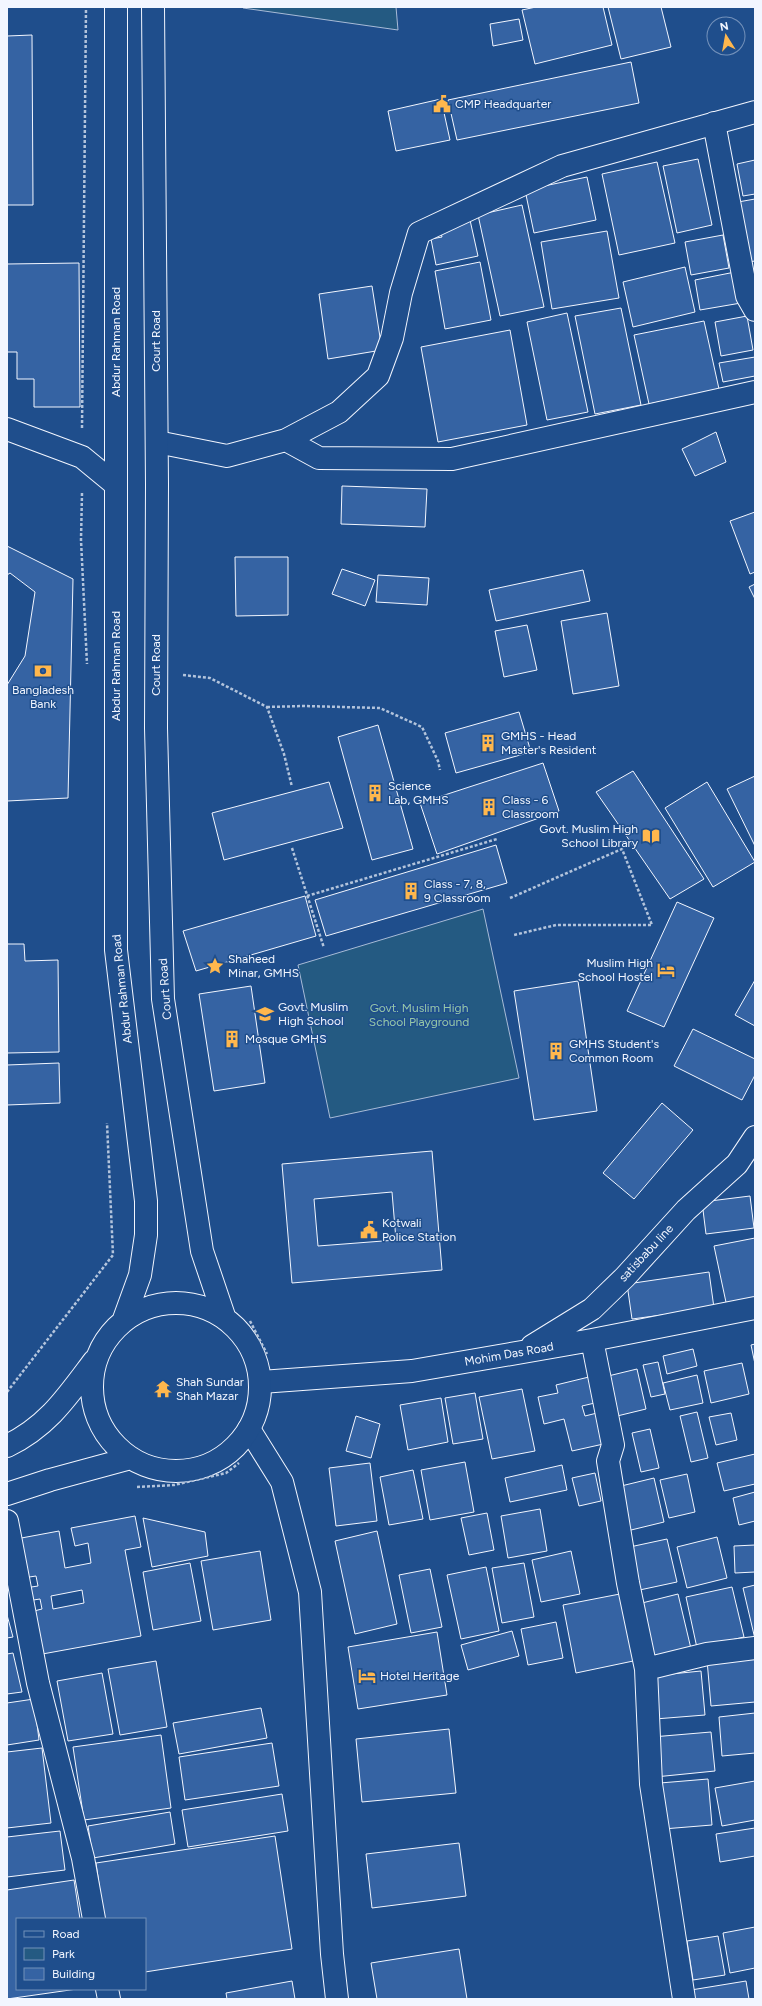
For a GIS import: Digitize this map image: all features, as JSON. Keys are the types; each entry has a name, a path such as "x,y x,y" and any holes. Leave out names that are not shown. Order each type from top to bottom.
{"street":[{"name":"Abdur Rahman Road","path":"116,7 116,950 146,1208 146,1235 140,1275 124,1319"},
{"name":"Court Road","path":"153,7 156,728 163,999 202,1251 224,1316"},
{"path":"156,442 227,456 286,440 340,412 378,376 392,338 401,293 420,233 562,166 755,112"},
{"path":"714,123 747,296 755,310"},
{"path":"286,440 319,458 452,459 755,392"},
{"path":"7,429 82,457 116,485"},
{"name":"satisbabu line","path":"522,1352 592,1309 625,1277 686,1210 737,1164 755,1137"},
{"path":"7,1446 25,1437 58,1410 96,1359 107,1337 124,1319 156,1304 192,1303 224,1316 243,1334 266,1381 259,1406 250,1429 232,1449 209,1464 183,1470 156,1468 131,1458 113,1444 100,1425 93,1403 91,1381 96,1359"},
{"name":"Mohim Das Road","path":"266,1381 412,1371 592,1340 755,1308"},
{"path":"592,1340 613,1445 608,1461 609,1468 628,1583 646,1669 652,1784 684,1999"},
{"path":"250,1429 282,1482 310,1592 332,1954 337,1999"},
{"path":"7,1494 50,1480 131,1458"},
{"path":"7,1521 38,1683 83,1858 94,1918"},
{"path":"646,1669 707,1654 755,1648"}],"path":[{"path":"179,674 210,678 268,708 304,706 380,708 422,727 440,770"},
{"path":"268,708 284,754 292,787"},
{"path":"308,896 498,839"},
{"path":"292,848 324,948"},
{"path":"510,898 622,849 652,925 556,925 514,935"},
{"path":"248,1316 273,1366 266,1381"},
{"path":"130,1487 174,1485 226,1473 241,1461"}],"green space":[{"path":"242,7 396,7 398,30 243,8"},
{"name":"Govt. Muslim High School Playground","path":"483,909 519,1078 330,1118 298,965"}],"building":[{"path":"536,7 603,7 612,45 535,64 522,10"},
{"path":"608,7 661,7 671,47 621,59"},
{"path":"519,19 523,40 493,46 490,24"},
{"path":"32,35 33,205 7,205 7,36"},
{"path":"631,62 639,103 457,140 448,100"},
{"path":"441,99 450,140 396,151 388,111"},
{"path":"698,159 712,225 677,233 663,166"},
{"path":"755,160 755,194 743,196 737,164"},
{"path":"657,162 675,243 619,255 602,174"},
{"path":"587,177 596,220 534,233 525,190"},
{"path":"755,199 755,261 748,262 738,202"},
{"path":"522,205 544,307 500,316 478,215"},
{"path":"468,211 478,256 436,265 431,239 442,237 439,225"},
{"path":"607,231 619,298 552,309 541,242"},
{"path":"723,235 729,268 691,275 685,242"},
{"path":"480,262 491,320 445,329 435,271"},
{"path":"79,263 80,407 34,407 34,379 17,379 17,352 7,352 7,264"},
{"path":"685,267 695,312 633,327 623,282"},
{"path":"735,272 741,303 700,310 695,280"},
{"path":"372,286 382,350 328,359 319,294"},
{"path":"621,308 641,405 595,414 575,316"},
{"path":"567,313 588,412 547,420 527,322"},
{"path":"747,316 753,350 721,356 715,322"},
{"path":"704,321 719,389 649,404 634,335"},
{"path":"510,330 527,425 438,442 421,347"},
{"path":"755,357 755,376 723,382 719,363"},
{"path":"716,432 726,462 695,476 682,449"},
{"path":"342,486 427,489 425,527 341,524"},
{"path":"755,512 755,572 750,574 730,521"},
{"name":"Bangladesh Bank","path":"7,546 73,579 68,798 7,801 7,685 25,656 35,592 10,573 7,575"},
{"path":"235,557 288,557 288,615 236,616"},
{"path":"342,569 375,580 365,606 332,594"},
{"path":"583,570 590,601 496,621 489,590"},
{"path":"378,575 429,578 427,605 376,602"},
{"path":"755,584 755,599 749,587"},
{"path":"607,613 619,686 573,694 561,621"},
{"path":"527,625 537,670 504,677 495,631"},
{"name":"GMHS - Head Master's Resident","path":"519,712 531,752 456,773 445,733"},
{"name":"Science Lab, GMHS","path":"378,725 413,849 372,860 338,737"},
{"name":"Class - 6 Classroom","path":"543,763 559,811 437,854 420,803"},
{"name":"Govt. Muslim High School Library","path":"633,771 704,879 670,899 596,792"},
{"path":"755,776 755,846 727,789"},
{"path":"329,782 343,828 224,860 212,813"},
{"path":"707,782 755,862 713,887 665,808"},
{"name":"Class - 7, 8, 9 Classroom","path":"496,845 507,883 326,936 315,900"},
{"path":"305,896 316,936 196,971 183,931"},
{"path":"677,902 714,918 664,1027 627,1011"},
{"path":"7,944 24,944 25,961 58,960 59,1052 7,1053"},
{"path":"755,980 755,1026 735,1015"},
{"name":"GMHS Student's Common Room","path":"578,981 597,1111 534,1120 514,991"},
{"name":"Mosque GMHS","path":"251,986 265,1083 214,1091 199,994"},
{"path":"693,1029 755,1059 755,1075 742,1100 674,1066"},
{"path":"59,1063 60,1103 7,1105 7,1065"},
{"path":"662,1103 693,1130 634,1199 603,1173"},
{"path":"432,1151 442,1270 292,1283 282,1164","holes":["392,1192 396,1240 318,1246 314,1199"]},
{"path":"750,1196 754,1228 706,1234 702,1202"},
{"path":"755,1238 755,1301 727,1307 714,1246"},
{"path":"709,1272 714,1308 632,1319 627,1284"},
{"path":"755,1344 755,1364 751,1345"},
{"path":"693,1349 697,1366 667,1374 663,1356"},
{"path":"658,1362 665,1394 651,1397 643,1365"},
{"path":"742,1363 749,1394 711,1403 704,1371"},
{"path":"637,1369 646,1409 613,1417 604,1377"},
{"path":"697,1375 703,1403 670,1410 663,1383"},
{"path":"593,1376 599,1402 582,1406 585,1416 601,1412 608,1443 572,1451 564,1419 544,1424 538,1397 558,1393 556,1385"},
{"path":"522,1389 535,1451 492,1459 479,1397"},
{"path":"475,1393 483,1439 453,1444 445,1398"},
{"path":"441,1398 448,1442 408,1450 400,1405"},
{"path":"697,1412 708,1458 691,1462 680,1416"},
{"path":"731,1413 737,1440 716,1445 709,1417"},
{"path":"356,1416 380,1424 371,1458 346,1451"},
{"path":"650,1429 659,1468 641,1472 632,1433"},
{"path":"755,1454 755,1484 724,1491 717,1463"},
{"path":"465,1462 474,1512 430,1520 421,1470"},
{"path":"370,1463 377,1521 336,1526 329,1468"},
{"path":"562,1465 567,1490 510,1502 505,1478"},
{"path":"413,1470 423,1519 389,1525 380,1477"},
{"path":"595,1473 601,1501 579,1506 572,1478"},
{"path":"687,1474 695,1512 669,1518 660,1480"},
{"path":"654,1478 664,1522 627,1531 617,1487"},
{"path":"755,1492 755,1521 739,1525 733,1498"},
{"path":"540,1509 547,1551 508,1558 501,1516"},
{"path":"487,1513 494,1550 469,1555 461,1518"},
{"path":"135,1516 141,1547 125,1550 141,1636 37,1655 30,1612 42,1609 40,1599 27,1601 25,1588 38,1586 36,1576 23,1578 16,1539 59,1531 65,1568 91,1563 88,1543 75,1546 71,1528","holes":["82,1590 84,1603 53,1609 51,1596"]},
{"path":"143,1518 205,1532 208,1556 152,1567"},
{"path":"377,1531 397,1624 355,1634 335,1541"},
{"path":"717,1537 727,1578 687,1588 677,1547"},
{"path":"667,1539 677,1582 635,1591 625,1548"},
{"path":"755,1545 755,1572 735,1573 734,1546"},
{"path":"260,1551 271,1620 213,1630 201,1561"},
{"path":"571,1551 580,1594 541,1602 532,1560"},
{"path":"190,1563 201,1621 153,1630 143,1572"},
{"path":"524,1563 534,1617 502,1623 492,1568"},
{"path":"486,1567 499,1631 461,1639 447,1575"},
{"path":"430,1569 442,1627 411,1633 399,1575"},
{"path":"755,1585 755,1639 743,1588"},
{"path":"732,1587 744,1637 697,1648 686,1597"},
{"path":"625,1593 638,1660 576,1673 563,1605"},
{"path":"678,1594 692,1653 648,1663 634,1605"},
{"path":"7,1615 13,1637 7,1638"},
{"path":"556,1622 563,1658 528,1665 521,1629"},
{"path":"512,1631 519,1656 468,1670 461,1645"},
{"path":"437,1632 447,1695 358,1709 348,1647"},
{"path":"13,1653 22,1692 7,1694 7,1654"},
{"path":"755,1656 755,1702 711,1706 707,1660"},
{"path":"156,1661 167,1727 120,1735 108,1669"},
{"path":"701,1671 705,1715 655,1719 651,1676"},
{"path":"102,1673 113,1734 68,1741 57,1681"},
{"path":"34,1699 39,1740 7,1745 7,1703"},
{"path":"261,1708 267,1738 179,1754 173,1723"},
{"path":"755,1713 755,1753 722,1756 719,1717"},
{"path":"449,1729 456,1793 362,1802 356,1739"},
{"path":"711,1732 715,1771 655,1777 652,1737"},
{"path":"161,1735 171,1808 84,1820 73,1747"},
{"path":"272,1743 279,1786 185,1800 179,1757"},
{"path":"42,1748 51,1823 7,1828 7,1752"},
{"path":"708,1779 712,1825 663,1829 660,1783"},
{"path":"755,1781 755,1820 722,1826 715,1788"},
{"path":"282,1794 288,1831 188,1847 182,1810"},
{"path":"170,1812 175,1844 93,1858 88,1826"},
{"path":"755,1828 755,1856 720,1862 716,1834"},
{"path":"60,1831 65,1870 7,1877 7,1837"},
{"path":"275,1836 292,1949 146,1972 146,1918 104,1918 96,1863"},
{"path":"459,1843 466,1896 372,1908 366,1854"},
{"path":"74,1880 80,1918 16,1918 16,1990 70,1990 7,1999 7,1890"},
{"path":"755,1927 755,1968 730,1973 723,1933"},
{"path":"718,1936 725,1975 693,1980 687,1941"},
{"path":"459,1949 467,1999 377,1999 371,1963"},
{"path":"292,1981 295,1999 227,1999 226,1993"},
{"path":"746,1981 749,1999 692,1999 691,1990"}],"place":[{"name":"CMP Headquarter","path":"442,104"},
{"name":"Bangladesh Bank","path":"43,671"},
{"name":"GMHS - Head Master's Resident","path":"488,743"},
{"name":"Science Lab, GMHS","path":"375,793"},
{"name":"Class - 6 Classroom","path":"489,807"},
{"name":"Govt. Muslim High School Library","path":"651,836"},
{"name":"Class - 7, 8, 9 Classroom","path":"411,891"},
{"name":"Shaheed Minar, GMHS","path":"215,966"},
{"name":"Muslim High School Hostel","path":"666,970"},
{"name":"Govt. Muslim High School","path":"265,1014"},
{"name":"Mosque GMHS","path":"232,1039"},
{"name":"GMHS Student's Common Room","path":"556,1051"},
{"name":"Kotwali Police Station","path":"369,1230"},
{"name":"Shah Sundar Shah Mazar","path":"163,1389"},
{"name":"Hotel Heritage","path":"367,1676"}]}
